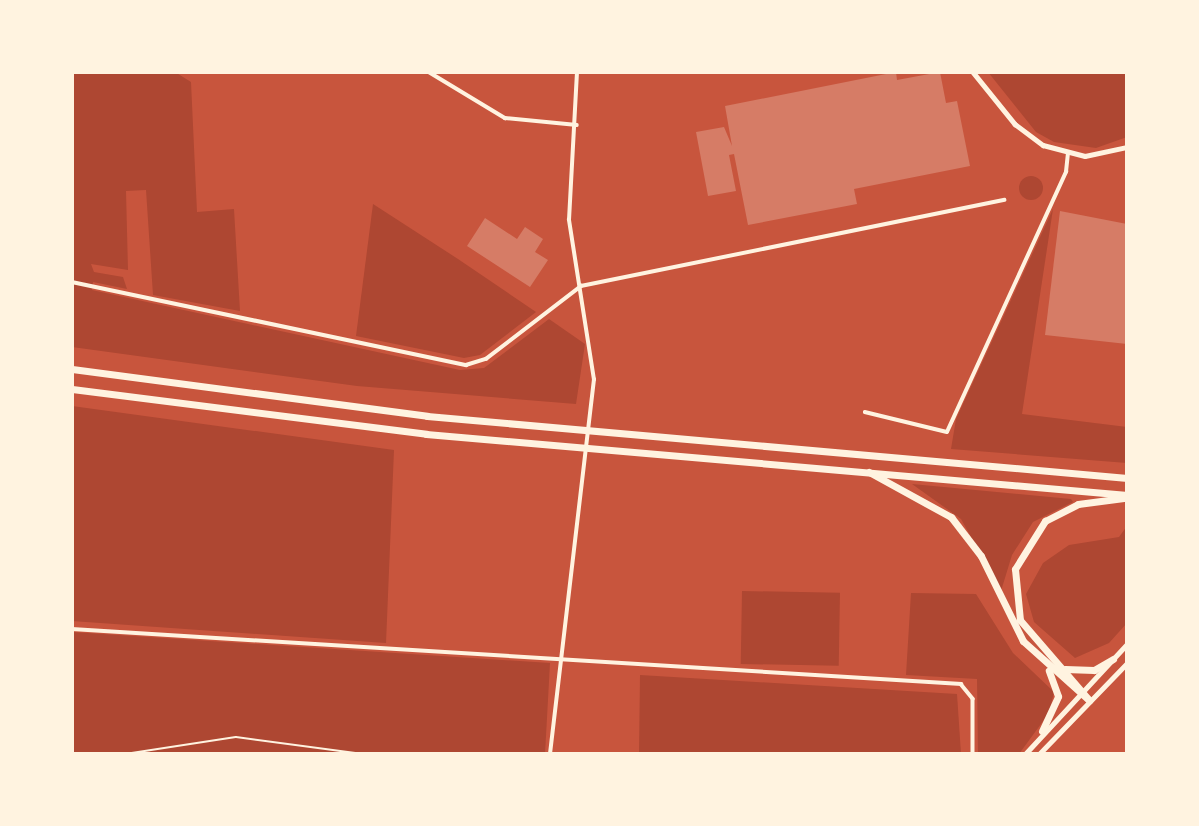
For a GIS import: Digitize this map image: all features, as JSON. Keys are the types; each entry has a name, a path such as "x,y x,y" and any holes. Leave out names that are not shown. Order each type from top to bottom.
{"highway":[{"path":"72,369 415,414 1127,478"},
{"path":"72,389 426,434 862,469 1127,496"},
{"path":"862,469 918,494 959,526 981,556 1013,626 1045,664 1082,692"},
{"path":"1089,699 1019,617 1012,590 1017,562 1035,531 1058,513 1127,496"},
{"path":"1063,668 1089,671 1113,659"},
{"path":"1042,731 1058,696 1045,664"}],"main road":[{"path":"1025,754 1042,731 1127,644"},
{"path":"1039,754 1089,699 1127,663"}],"street":[{"path":"429,72 505,118 577,125"},
{"path":"550,754 559,659 591,410 594,360 569,220 577,125 577,72"},
{"path":"974,72 1022,132 1068,154 1127,147"},
{"path":"865,412 947,432 1066,172 1068,154"},
{"path":"72,282 466,365 486,359 582,286 1004,200"},
{"path":"72,629 961,684 970,690 973,754"}],"path":[{"path":"125,754 236,737 363,754"}],"shaded area":[{"path":"72,72 175,72 191,82 197,212 234,209 240,311 153,295 146,190 126,191 128,270 91,264 94,272 123,277 127,289 93,282 92,290 460,370 484,368 549,319 585,344 576,404 357,386 72,347"},
{"path":"988,72 1127,72 1127,137 1096,148 1054,142 1036,132"},
{"path":"1031,176 1042,183 1043,188 1036,199 1031,200 1020,193 1019,188 1026,177"},
{"path":"373,204 536,312 480,355 464,358 356,336"},
{"path":"1053,209 1022,414 1127,427 1127,463 951,449 956,419"},
{"path":"72,406 394,450 386,643 72,621"},
{"path":"912,484 1071,499 1073,502 1033,522 1012,555 1001,591 961,519"},
{"path":"1127,526 1127,623 1109,643 1075,658 1034,622 1026,594 1043,563 1069,545 1119,537"},
{"path":"742,591 840,593 839,666 741,664"},
{"path":"911,593 976,594 1013,653 1054,692 1049,713 1019,754 978,754 977,679 906,675"},
{"path":"72,632 550,663 545,754 72,754"},
{"path":"640,675 957,694 961,754 639,754"}],"building":[{"path":"896,72 897,80 940,72 946,103 957,101 970,166 854,189 857,204 748,225 734,154 729,155 736,191 708,196 696,132 724,127 732,146 725,106"},
{"path":"1060,211 1127,224 1127,344 1045,335"},
{"path":"485,218 517,239 525,227 543,239 535,252 548,260 530,287 467,246"}]}
